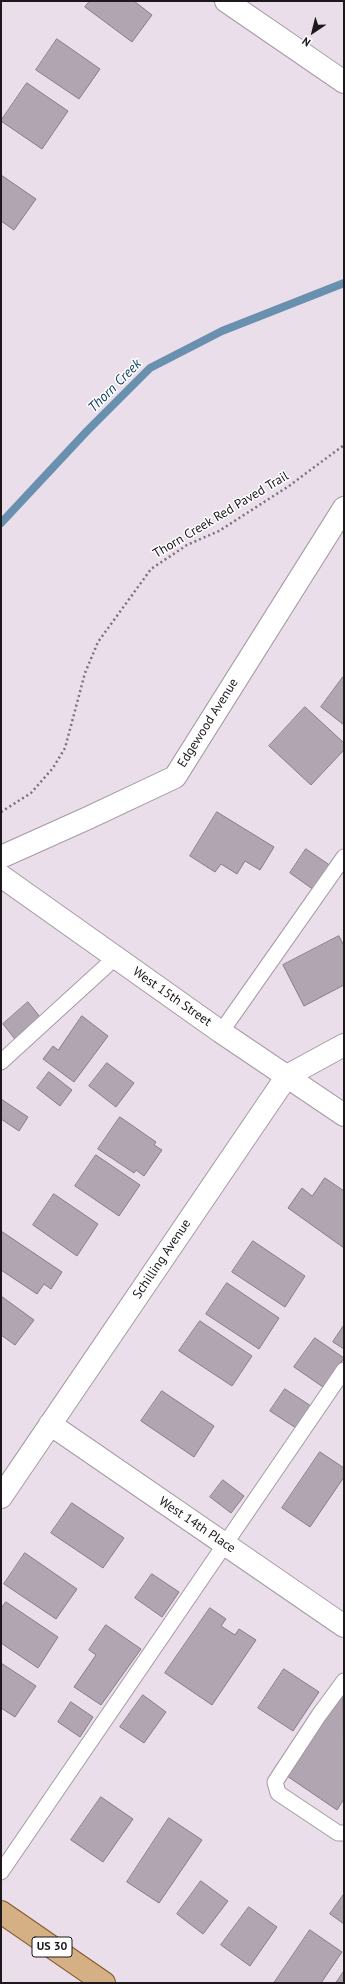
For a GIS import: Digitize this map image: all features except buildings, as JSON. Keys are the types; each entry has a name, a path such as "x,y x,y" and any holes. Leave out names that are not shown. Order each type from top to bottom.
{"main road":[{"name":"US 30","path":"1,1912 104,1983"}],"street":[{"path":"238,4 344,82"},
{"name":"Edgewood Avenue","path":"1,857 175,777 344,508"},
{"name":"West 15th Street","path":"1,876 222,1032 344,1115"},
{"name":"Schilling Avenue","path":"1,1496 287,1076 344,1045"},
{"name":"West 14th Place","path":"50,1424 344,1626"}],"lane":[{"path":"222,1032 344,857"},
{"path":"1,1062 116,957"},
{"path":"1,1872 342,1377"},
{"path":"344,1681 319,1715 275,1782 278,1793 338,1833 344,1833"}],"path":[{"name":"Thorn Creek Red Paved Trail","path":"1,812 31,793 53,768 64,748 85,673 98,642 151,569 187,546 219,531 284,490 344,444"}],"waterway":[{"name":"Thorn Creek","path":"1,523 87,431 150,368 222,331 344,283"}]}
